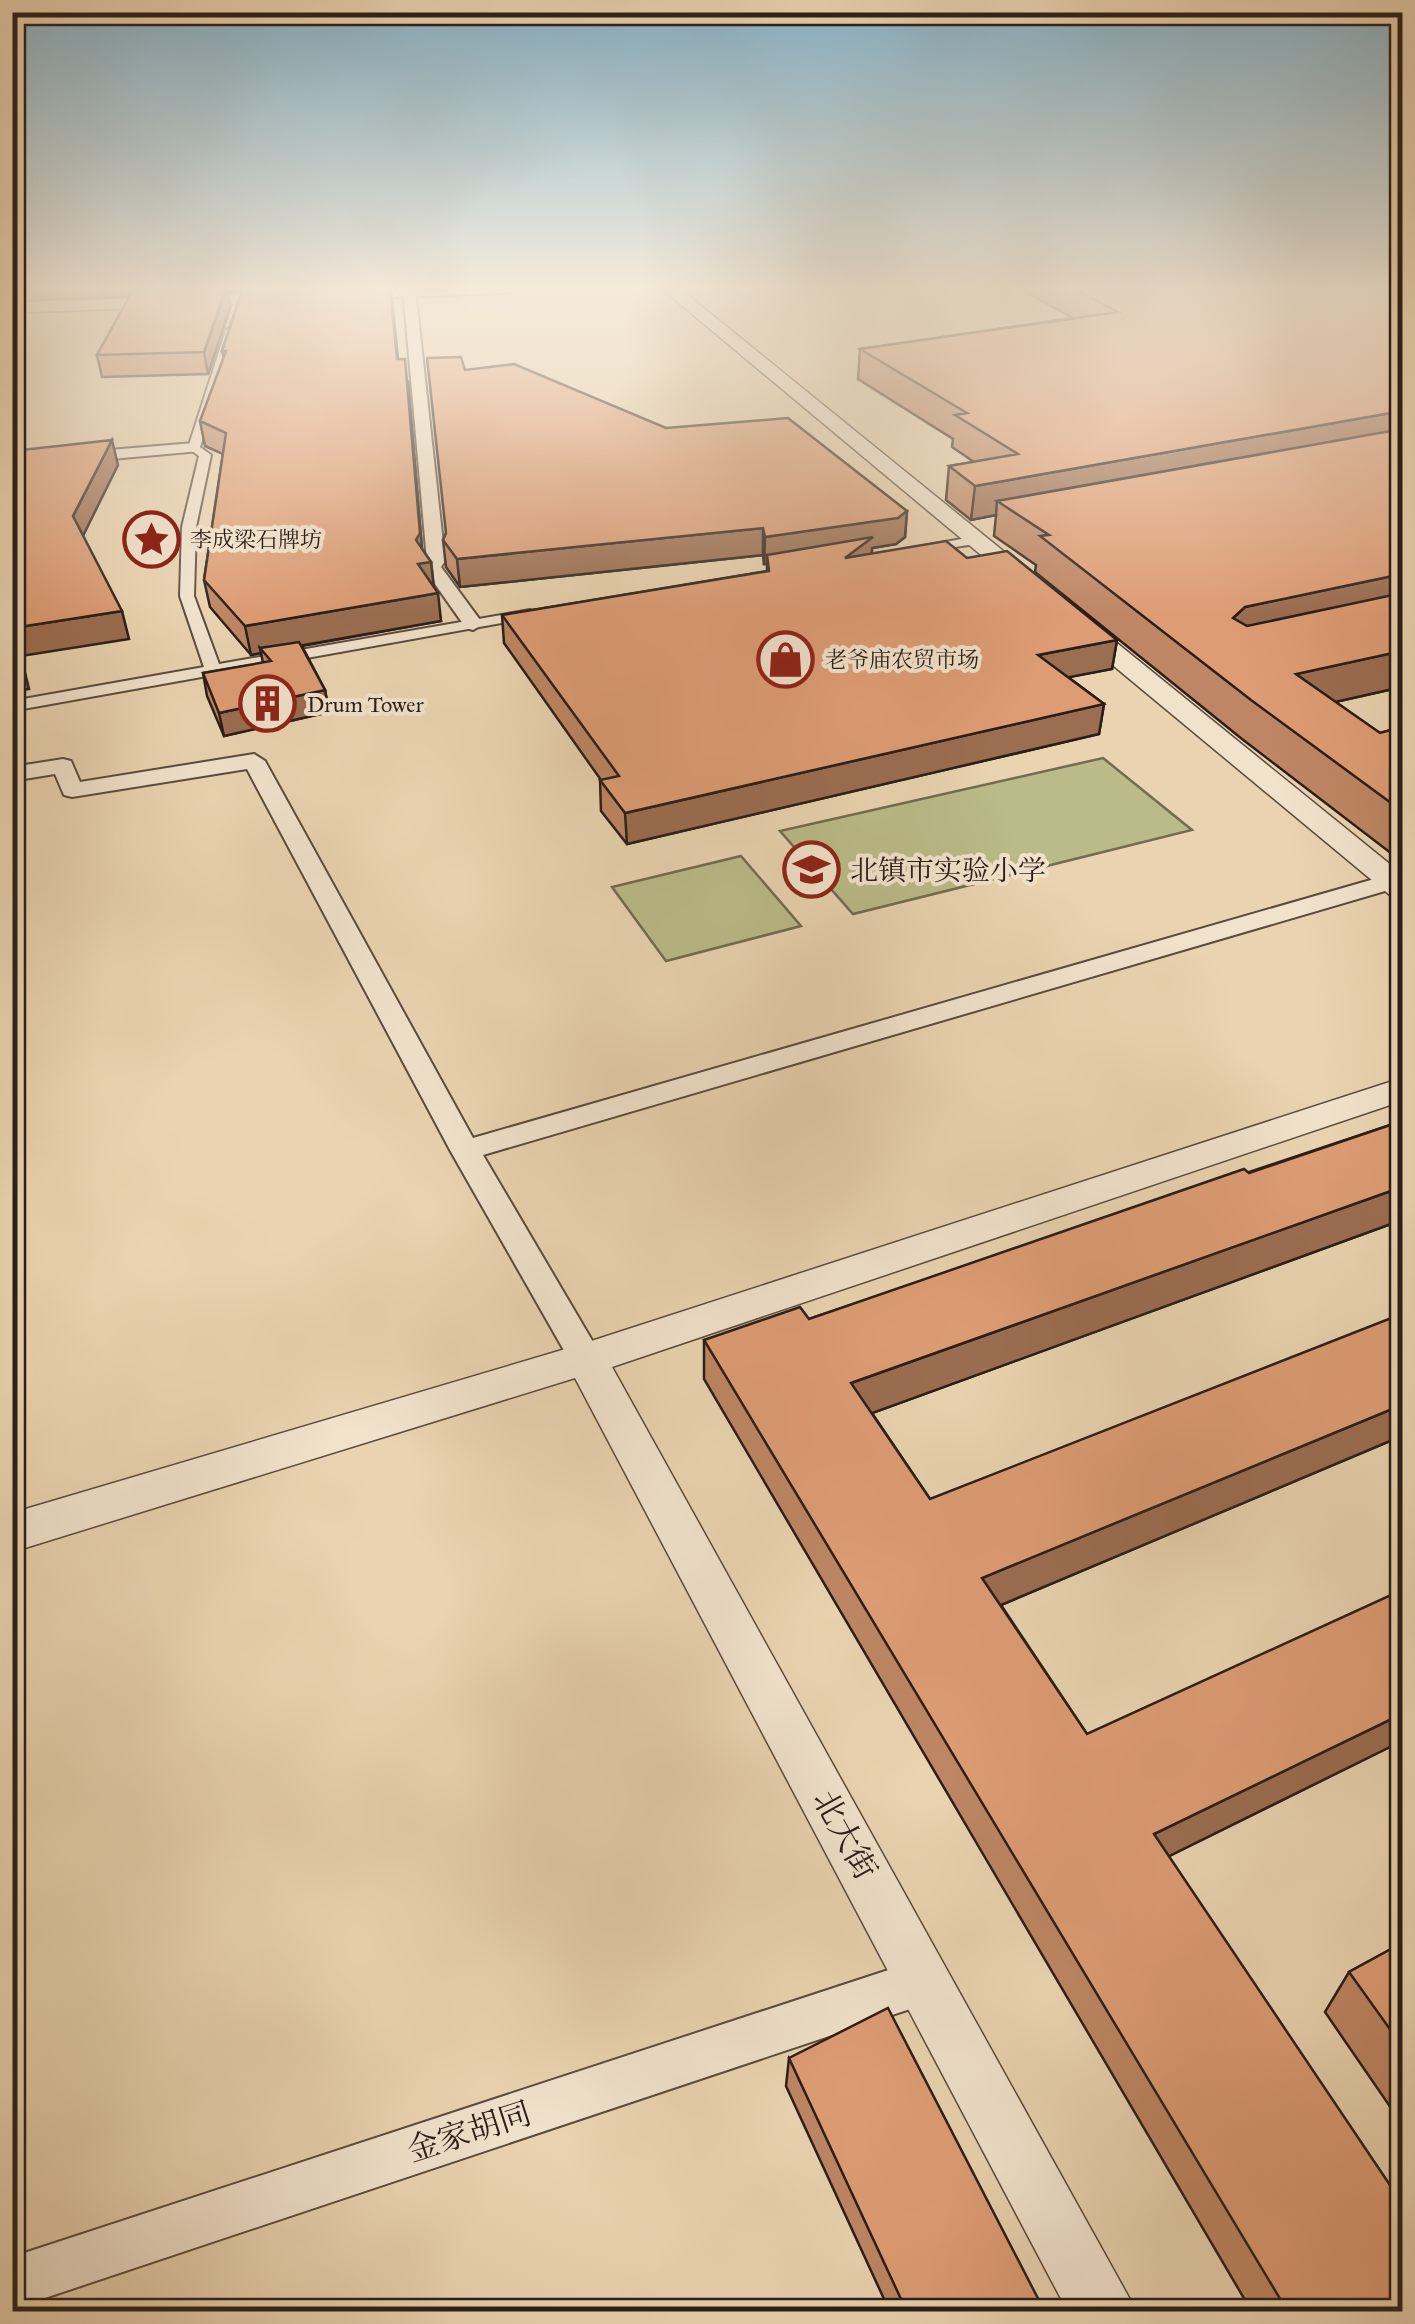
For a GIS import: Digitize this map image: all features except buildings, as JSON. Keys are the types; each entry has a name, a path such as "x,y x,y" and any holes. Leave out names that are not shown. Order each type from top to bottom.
{"street":[{"path":"213,670 186,596 189,527 199,452 214,396"},
{"path":"420,396 436,561 432,567 473,624"},
{"path":"805,396 1399,883"},
{"path":"12,463 199,452"},
{"path":"904,551 976,533"},
{"path":"12,706 549,611"},
{"path":"12,774 64,766 72,790 254,762 465,1150 586,1358"},
{"path":"465,1150 1399,883"},
{"path":"12,1534 586,1358 1402,1090"},
{"name":"北大街","path":"586,1358 1104,2312"},
{"name":"金家胡同","path":"12,2283 925,1981"}],"green space":[{"path":"1103,758 1192,830 853,914 780,831"},
{"path":"741,856 801,926 666,961 612,887"}],"place":[{"name":"李成梁石牌坊","path":"151,539"},
{"name":"老爷庙农贸市场","path":"786,659"},
{"name":"Drum Tower","path":"268,704"},
{"name":"北镇市实验小学","path":"811,870"}]}
